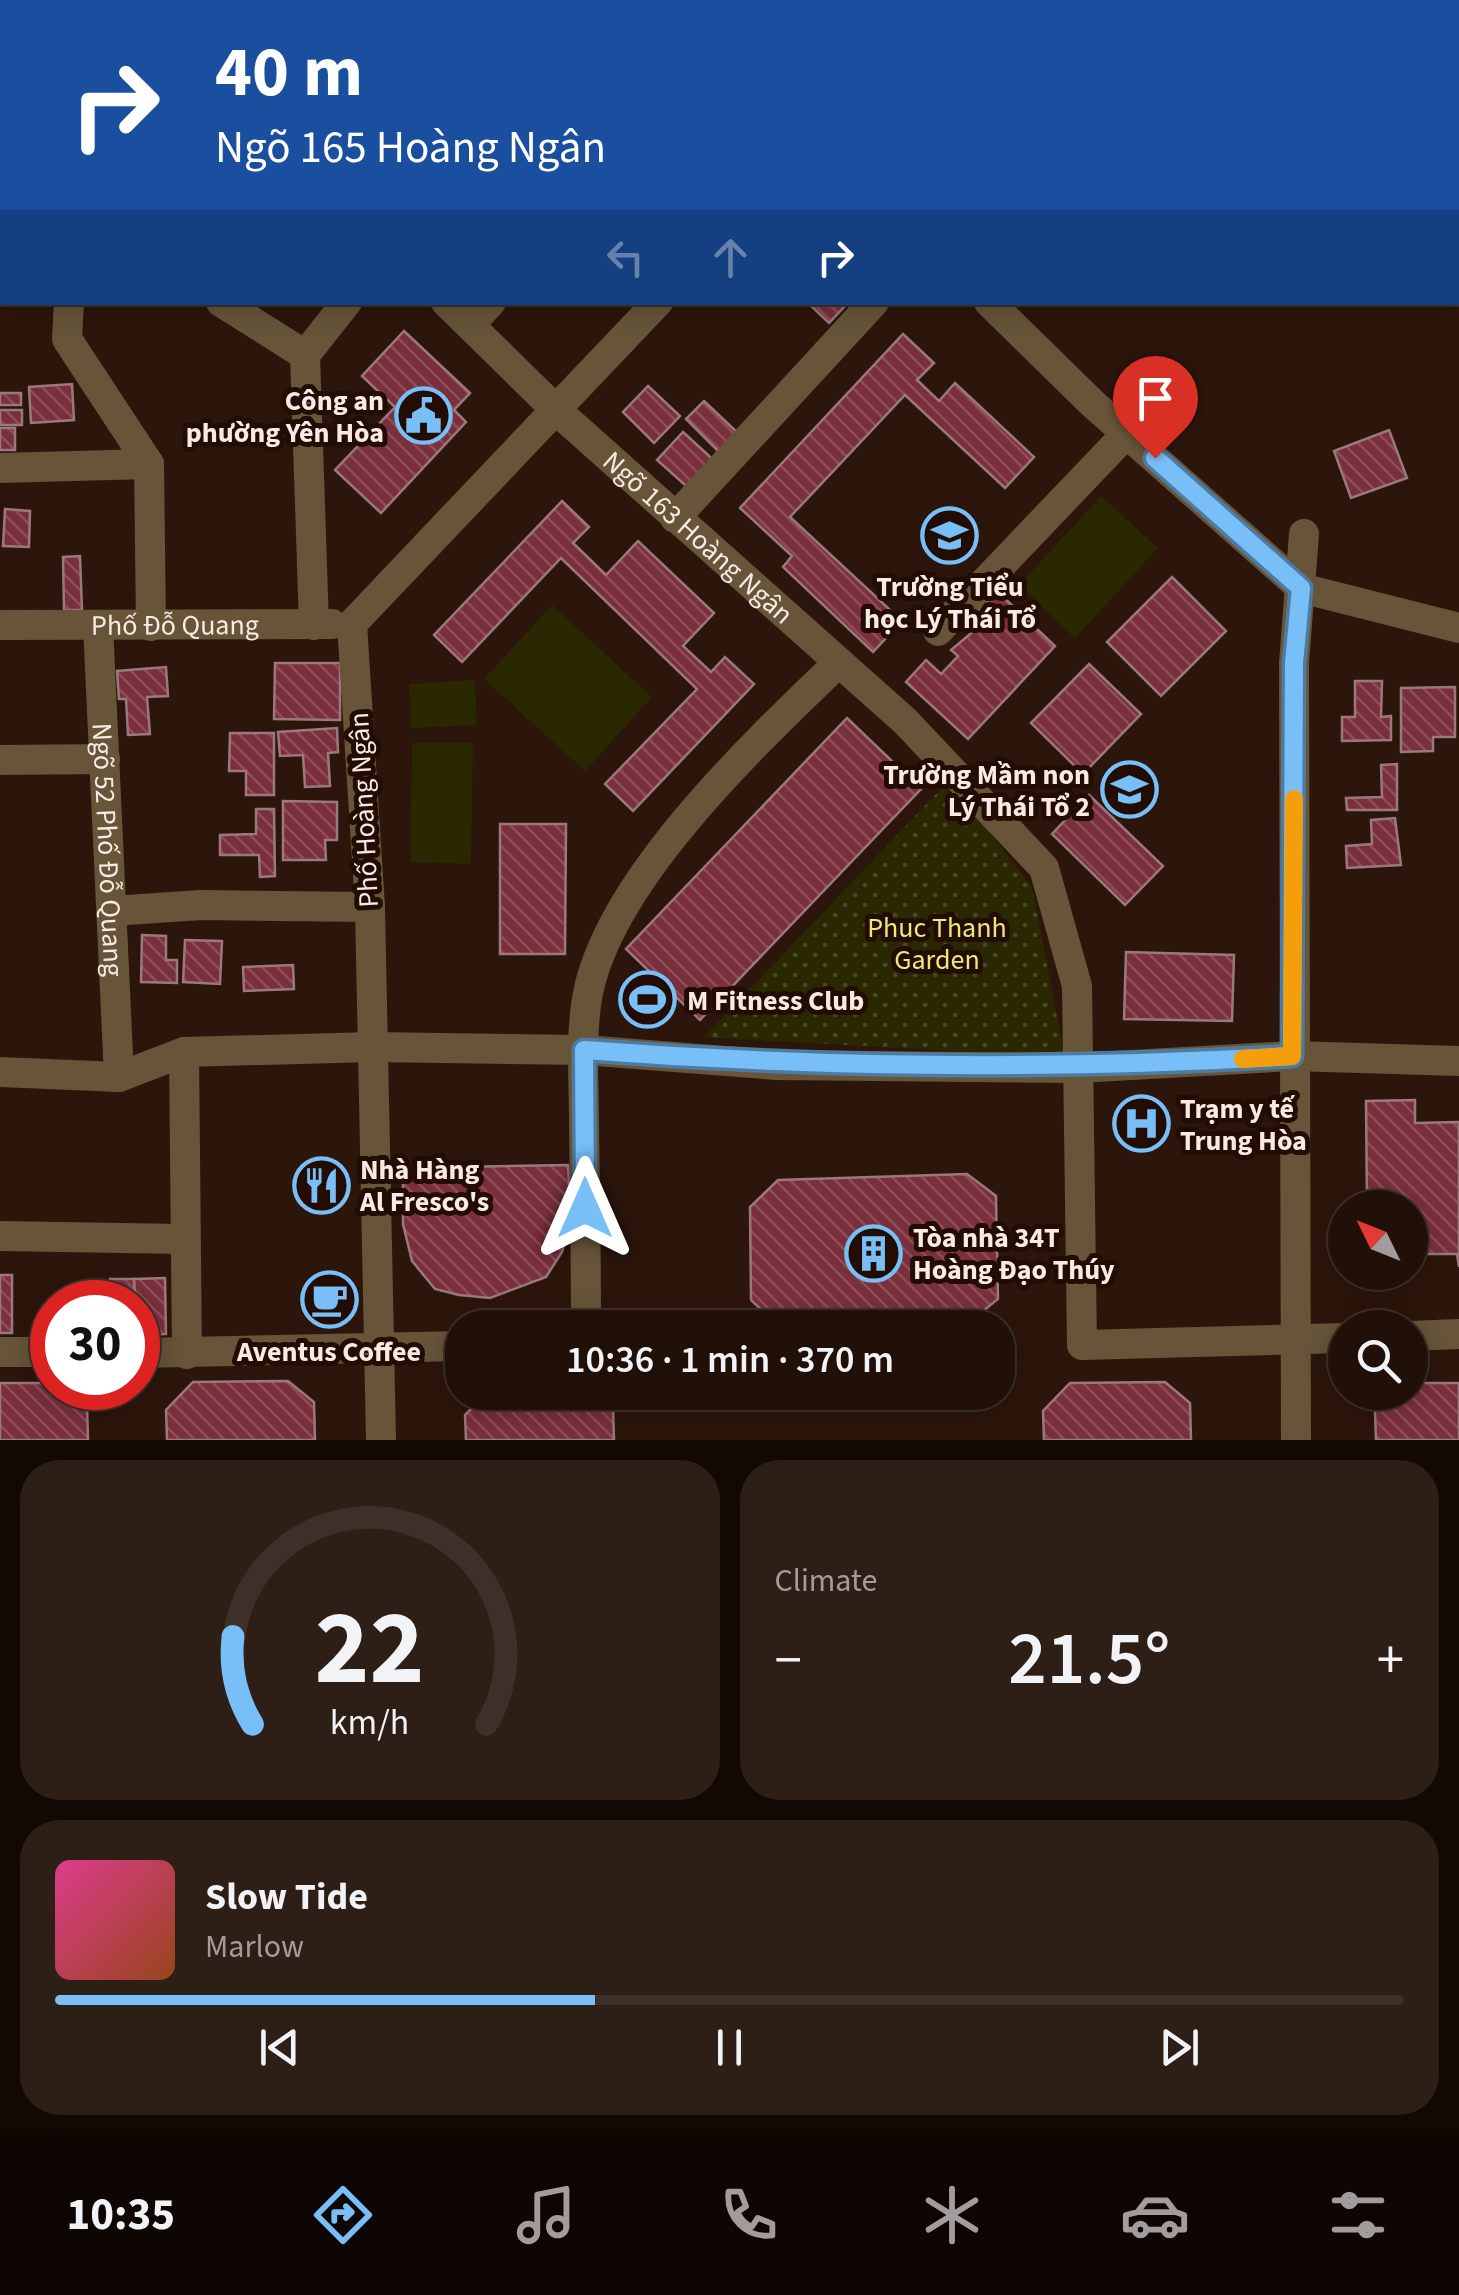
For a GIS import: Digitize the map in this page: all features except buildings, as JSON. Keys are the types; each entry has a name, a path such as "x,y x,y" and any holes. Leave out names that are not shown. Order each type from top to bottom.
{"street":[{"path":"69,305 68,340 149,464 151,626"},
{"path":"226,305 305,356"},
{"path":"314,625 305,356 345,305"},
{"name":"Ngõ 163 Hoàng Ngân","path":"454,305 480,314 556,410 905,720 1044,868 1077,986 1082,1345 1296,1340"},
{"path":"352,624 655,305"},
{"path":"675,518 871,305"},
{"path":"1002,307 1127,433 1301,588 1459,628"},
{"path":"938,631 1127,433"},
{"path":"0,468 149,464"},
{"path":"1296,1440 1292,1056 1294,663 1304,534"},
{"name":"Phố Đỗ Quang","path":"0,625 352,624"},
{"name":"Phố Hoàng Ngân","path":"352,624 370,907 381,1440"},
{"name":"Ngõ 52 Phố Đỗ Quang","path":"98,625 119,1076"},
{"path":"586,1310 584,1050 588,991 620,913 728,770 838,664"},
{"path":"0,760 104,759"},
{"path":"112,912 201,905 370,907"},
{"path":"0,1072 119,1076 184,1052 372,1048 584,1050 776,1065 1078,1068 1292,1056 1459,1061"},
{"path":"184,1052 182,1239 187,1354"},
{"path":"0,1236 182,1239"},
{"path":"1428,1335 1459,1334"},
{"path":"1296,1340 1328,1339"},
{"path":"160,1353 445,1346"},
{"path":"0,1352 30,1352"}],"green space":[{"path":"1101,496 1158,548 1075,638 1019,585"},
{"path":"552,605 652,697 585,771 484,679"},
{"path":"475,680 477,725 411,728 409,684"},
{"path":"412,743 473,743 471,864 410,862"},
{"name":"Phuc Thanh Garden","path":"943,787 979,819 1032,887 1065,1057 704,1037"}],"slow traffic":[{"path":"1243,1059 1292,1056 1294,799"}],"place":[{"name":"Công an phường Yên Hòa","path":"423,416"},
{"name":"Trường Tiểu học Lý Thái Tổ","path":"950,535"},
{"name":"Trường Mầm non Lý Thái Tổ 2","path":"1129,790"},
{"name":"M Fitness Club","path":"648,1000"},
{"name":"Trạm y tế Trung Hòa","path":"1141,1124"},
{"name":"Nhà Hàng Al Fresco's","path":"321,1185"},
{"name":"Tòa nhà 34T Hoàng Đạo Thúy","path":"874,1253"},
{"name":"Aventus Coffee","path":"329,1300"}],"route":[{"path":"585,1208 584,1050 776,1065 1040,1068 1292,1056 1294,663 1301,588 1155,458"}]}
